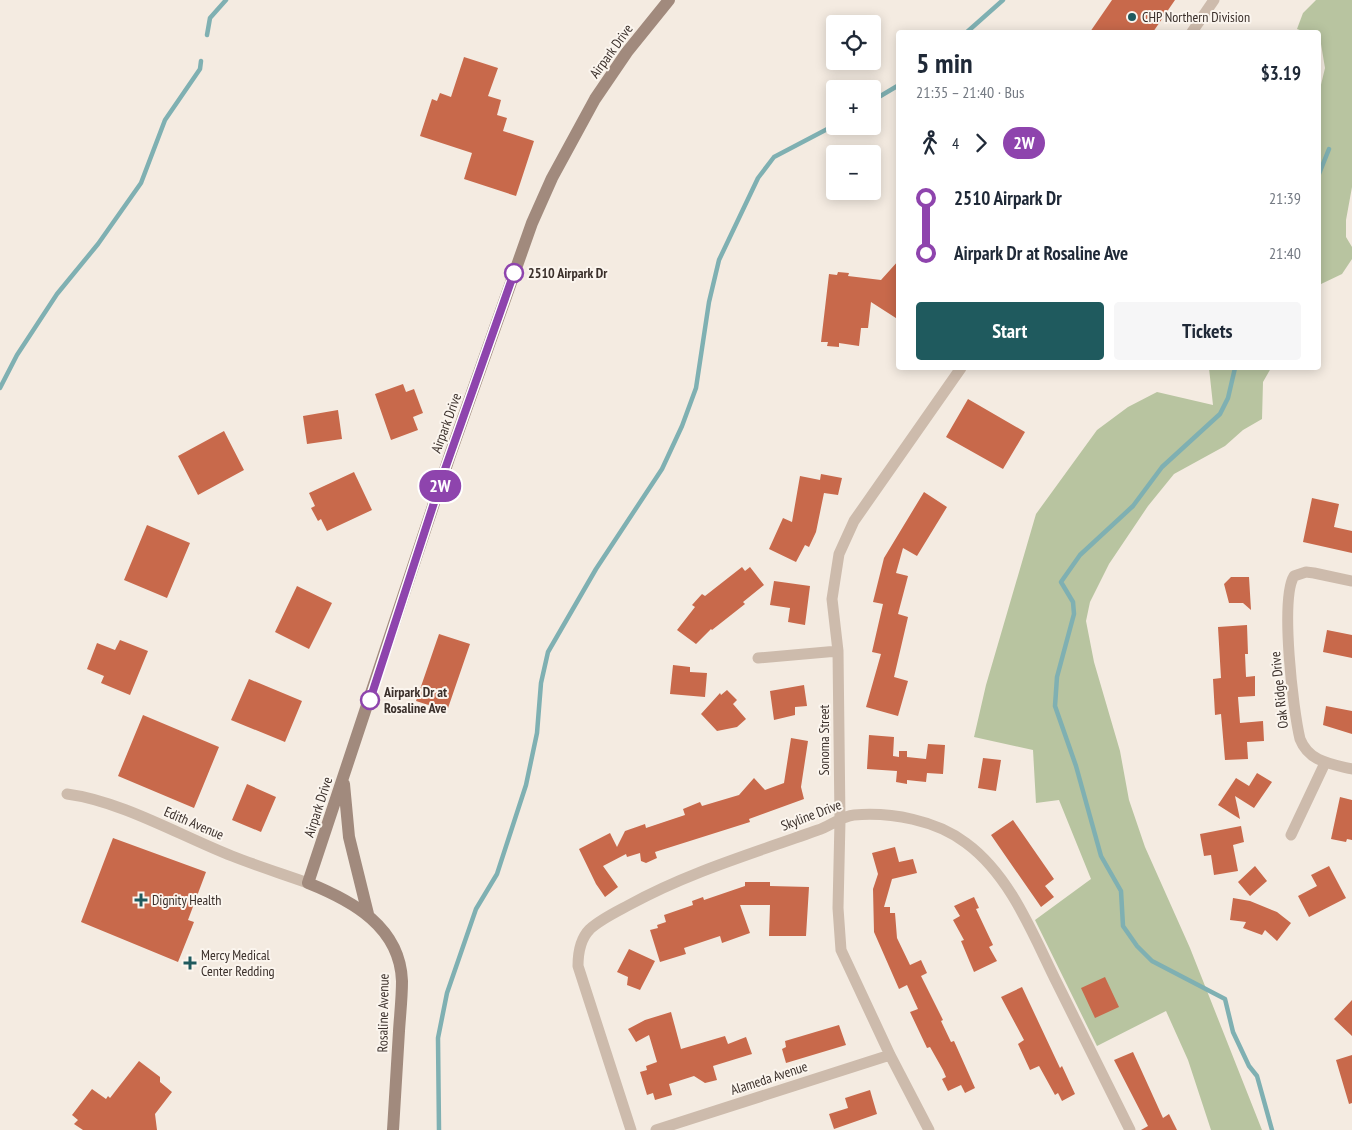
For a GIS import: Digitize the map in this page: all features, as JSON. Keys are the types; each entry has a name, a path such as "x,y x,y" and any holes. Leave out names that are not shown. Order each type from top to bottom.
{"street":[{"name":"Airpark Drive","path":"308,883 444,472 532,223 552,178 595,99 627,52 668,0"},
{"path":"1193,30 1214,0"},
{"name":"Sonoma Street","path":"929,1130 890,1055 841,950 838,908 840,820 838,651 832,599 839,554 854,521 960,370"},
{"name":"Oak Ridge Drive","path":"1352,581 1306,572 1294,576 1288,594 1296,724 1303,747 1312,756 1325,763 1352,769"},
{"path":"758,658 838,651"},
{"path":"1291,835 1325,763"},
{"path":"343,778 349,837 368,914"},
{"name":"Edith Avenue","path":"67,794 86,798 135,815 234,856 308,883"},
{"name":"Skyline Drive","path":"631,1130 578,966 580,949 586,933 597,923 661,888 724,862 821,829 852,815 912,820 952,834 980,855 1002,881 1026,922 1130,1130"},
{"name":"Rosaline Avenue","path":"308,883 354,904 368,914 387,936 401,972 401,999 392,1130"},
{"name":"Alameda Avenue","path":"656,1130 890,1055"}],"green space":[{"path":"1316,0 1352,0 1352,187 1346,220 1346,237 1352,247 1352,259 1342,274 1321,284 1321,85 1325,68 1321,30 1297,29 1303,13"},
{"path":"1209,370 1270,370 1263,382 1262,419 1243,430 1225,446 1174,474 1148,506 1109,564 1090,602 1086,621 1094,662 1120,751 1129,800 1145,847 1190,948 1262,1130 1211,1130 1188,1060 1166,1011 1097,1046 1035,920 1091,879 1059,800 1036,803 1033,750 974,737 986,685 1036,514 1097,430 1128,407 1157,392 1213,405"}],"building":[{"name":"CHP Northern Division","path":"1112,0 1175,0 1154,30 1091,30"},
{"path":"464,57 498,68 488,96 501,100 497,115 507,118 503,131 534,141 516,196 464,179 472,153 420,136 432,99 437,101 440,93 451,97"},
{"path":"896,263 896,318 871,302 868,328 861,328 859,346 839,343 839,347 827,346 828,342 821,342 829,274 837,275 838,272 849,273 848,276 881,280"},
{"path":"403,384 406,392 414,389 423,413 413,417 418,430 391,440 375,394"},
{"path":"968,399 1025,432 1003,469 946,437"},
{"path":"338,410 342,439 307,444 303,416"},
{"path":"224,431 244,470 198,495 178,456"},
{"path":"354,472 372,510 327,531 321,519 318,521 311,508 315,506 309,493"},
{"path":"821,474 842,478 838,495 824,493 816,532 809,547 805,545 796,562 769,549 783,518 792,522 800,476 820,480"},
{"path":"924,492 947,507 917,556 903,548 896,573 908,576 898,614 908,617 894,677 908,681 898,716 866,707 881,654 872,652 883,604 873,602 884,558"},
{"path":"1312,498 1339,504 1334,527 1352,531 1352,553 1303,542"},
{"path":"147,525 190,543 167,598 124,580"},
{"path":"742,567 745,571 750,567 764,585 743,602 745,604 711,629 696,644 677,630 695,607 692,605 702,594 705,596"},
{"path":"1231,577 1249,577 1251,610 1243,603 1229,603 1224,584"},
{"path":"774,581 810,586 805,625 788,622 790,608 770,605"},
{"path":"297,586 332,603 309,649 275,632"},
{"path":"1247,625 1248,654 1245,654 1246,677 1255,676 1255,696 1238,697 1240,723 1263,721 1264,741 1247,742 1248,759 1225,760 1221,714 1215,715 1213,679 1221,678 1218,627"},
{"path":"1327,630 1352,635 1352,658 1323,652"},
{"path":"439,634 470,644 447,711 416,701"},
{"path":"120,640 148,651 130,695 101,683 104,676 87,669 97,643 115,650"},
{"path":"673,665 690,667 690,672 707,673 705,697 670,694"},
{"path":"249,679 302,701 285,742 231,720"},
{"path":"804,685 807,706 795,707 795,715 774,720 770,691"},
{"path":"727,690 737,700 733,704 746,719 737,727 717,731 701,714 720,693 721,695"},
{"path":"1326,706 1352,711 1352,734 1323,725"},
{"path":"143,715 219,747 194,808 118,776"},
{"path":"869,735 894,737 893,756 899,757 899,751 907,751 907,757 926,759 928,744 945,745 943,774 927,773 926,782 907,780 907,784 896,782 897,771 867,769"},
{"path":"791,738 808,741 801,787 804,799 749,819 750,822 655,852 657,858 646,863 641,861 640,853 627,857 626,854 603,866 618,887 605,897 596,884 579,849 610,833 617,847 625,831 645,824 646,828 685,815 683,809 700,802 702,806 739,795 754,778 765,790 784,783"},
{"path":"983,758 1001,760 996,791 978,788"},
{"path":"1257,773 1272,782 1254,808 1235,796 1240,819 1218,805 1236,778 1249,786"},
{"path":"247,784 276,797 261,832 232,820"},
{"path":"1340,797 1352,800 1352,840 1347,839 1346,842 1331,839"},
{"path":"1013,820 1054,879 1045,886 1054,897 1041,907 991,835"},
{"path":"1241,826 1244,842 1233,845 1238,871 1214,875 1211,855 1204,856 1200,834"},
{"name":"Dignity Health","path":"113,838 206,872 188,920 194,922 178,962 81,922"},
{"path":"895,847 899,862 913,859 917,873 892,879 884,907 890,907 890,913 895,913 897,938 910,965 921,960 927,973 921,976 943,1020 941,1021 951,1042 954,1041 975,1088 965,1093 961,1085 948,1091 942,1079 946,1077 943,1070 930,1047 927,1048 910,1012 918,1009 907,985 899,989 874,932 873,889 878,874 872,853"},
{"path":"1255,866 1267,881 1250,896 1238,882"},
{"path":"1329,866 1346,898 1309,917 1298,896 1317,886 1311,875"},
{"path":"745,882 770,882 770,886 809,887 806,936 769,936 770,905 740,905 750,933 722,943 720,936 684,948 686,954 660,962 650,930 658,928 657,925 666,922 664,915 693,905 692,901 703,897 704,900 745,886"},
{"path":"974,897 979,908 976,909 993,945 989,947 997,961 974,972 961,941 964,940 953,920 960,916 954,906"},
{"path":"1233,898 1250,901 1277,912 1291,923 1277,941 1265,930 1262,935 1243,928 1246,922 1230,920"},
{"path":"629,949 655,961 640,990 627,985 628,977 617,972"},
{"path":"1105,977 1119,1007 1095,1018 1081,988"},
{"path":"1022,987 1060,1068 1062,1066 1075,1094 1062,1101 1058,1093 1055,1095 1039,1066 1030,1070 1018,1044 1024,1040 1001,997"},
{"path":"1352,1000 1352,1036 1334,1019"},
{"path":"671,1012 681,1049 725,1036 728,1044 746,1037 752,1054 713,1066 717,1080 705,1083 694,1076 669,1084 672,1095 655,1100 653,1093 647,1095 640,1072 647,1070 646,1066 657,1062 649,1035 636,1042 628,1029 645,1020"},
{"path":"839,1025 846,1045 786,1063 782,1049 786,1047 785,1041"},
{"path":"1133,1052 1163,1118 1169,1114 1177,1130 1141,1130 1148,1126 1114,1060"},
{"path":"1352,1055 1352,1103 1349,1104 1336,1060"},
{"path":"139,1061 160,1077 160,1082 172,1092 155,1114 157,1130 83,1130 74,1124 78,1120 72,1115 92,1089 106,1099 108,1096 110,1098"},
{"path":"870,1090 877,1114 834,1129 829,1114 848,1108 845,1098"}],"waterway":[{"path":"207,35 210,18 226,0"},
{"path":"969,30 1003,0"},
{"path":"0,388 17,355 57,294 98,244 141,183 165,120 200,69 201,61"},
{"path":"881,96 896,87"},
{"path":"439,1130 438,1038 447,993 476,909 497,874 526,785 537,733 541,683 548,652 596,569 662,469 682,426 696,388 709,302 719,260 758,178 774,157 826,130"},
{"path":"1321,169 1329,149"},
{"path":"1235,370 1228,398 1220,414 1162,467 1133,506 1080,555 1061,582 1073,602 1074,614 1057,677 1055,706 1076,766 1101,856 1121,891 1123,926 1137,946 1152,961 1225,999 1233,1032 1249,1066 1257,1076 1272,1130"}],"bus line":[{"name":"2W","path":"370,700 420,551 444,472 514,273"}],"place":[{"name":"CHP Northern Division","path":"1132,17"},
{"name":"2510 Airpark Dr","path":"514,273"},
{"name":"Airpark Dr at Rosaline Ave","path":"370,700"},
{"name":"Dignity Health","path":"141,900"},
{"name":"Mercy Medical Center Redding","path":"190,963"}]}
